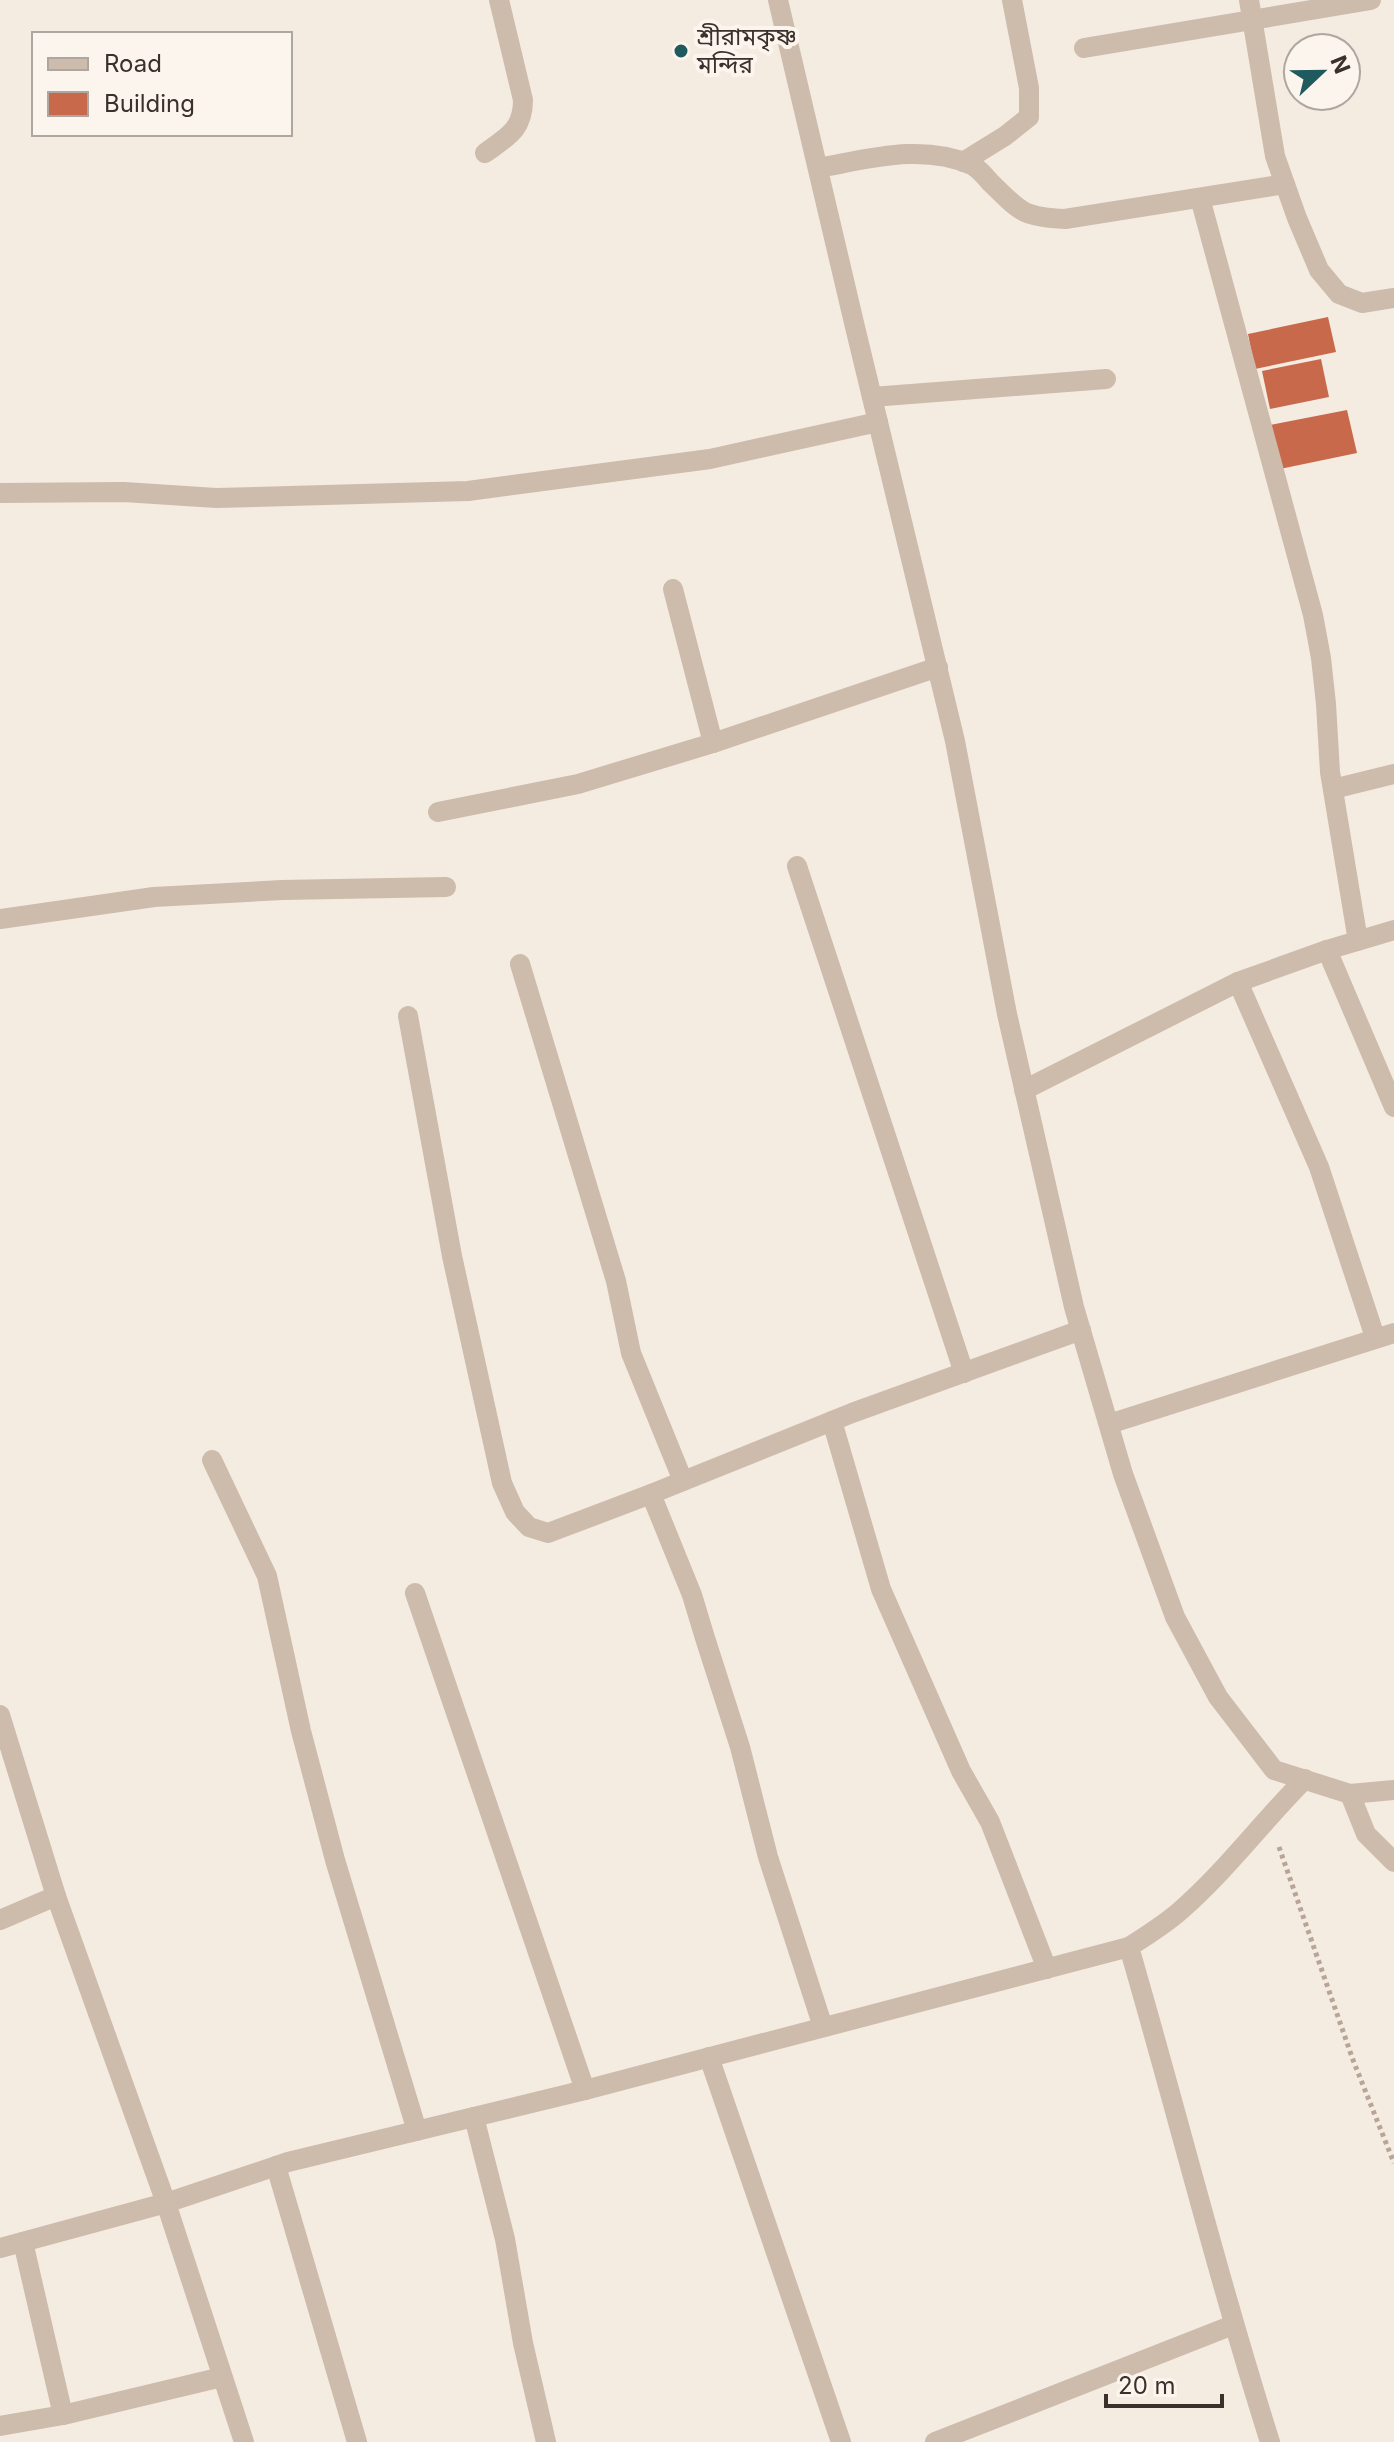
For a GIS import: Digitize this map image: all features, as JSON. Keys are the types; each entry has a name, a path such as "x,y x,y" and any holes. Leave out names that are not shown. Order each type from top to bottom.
{"street":[{"path":"485,153 508,136 523,114 523,100 499,0"},
{"path":"778,0 955,741 1024,1090 1081,1330 1123,1474 1175,1617 1218,1697 1274,1770 1350,1794 1394,1790"},
{"path":"963,162 1029,117 1029,88 1012,0"},
{"path":"1084,48 1251,10 1371,0"},
{"path":"1251,10 1275,156 1319,270 1339,294 1362,303 1394,298"},
{"path":"818,168 901,154 944,155 975,167 1017,208 1035,218 1065,219 1285,184"},
{"path":"1200,198 1313,615 1323,673 1333,789 1358,941"},
{"path":"872,397 1106,379"},
{"path":"0,493 124,492 216,498 468,491 710,459 878,422"},
{"path":"673,589 713,743"},
{"path":"438,812 578,784 713,743 938,667"},
{"path":"1333,789 1394,774"},
{"path":"797,866 964,1373"},
{"path":"0,919 154,897 282,890 446,887"},
{"path":"1024,1090 1238,982 1394,930"},
{"path":"1327,950 1394,1107"},
{"path":"520,964 616,1281 631,1353 683,1481"},
{"path":"1109,1424 1384,1335 1319,1167 1238,982"},
{"path":"408,1016 455,1272 502,1483 515,1512 529,1527 548,1533 832,1421 1081,1330"},
{"path":"832,1421 881,1589 961,1771 990,1822 1047,1969"},
{"path":"212,1460 267,1576 301,1731 335,1860 417,2131"},
{"path":"651,1494 692,1595 740,1747 768,1857 823,2027"},
{"path":"415,1593 585,2090"},
{"path":"0,1715 56,1896 166,2203 244,2442"},
{"path":"0,2248 166,2203 276,2166 585,2090 1129,1947 1188,1904 1226,1867 1305,1779"},
{"path":"1350,1794 1366,1834 1394,1862"},
{"path":"0,1920 56,1896"},
{"path":"1129,1947 1233,2325 1270,2442"},
{"path":"709,2057 841,2442"},
{"path":"474,2117 505,2239 523,2343 546,2442"},
{"path":"276,2166 357,2442"},
{"path":"23,2242 63,2415"},
{"path":"935,2442 1233,2325"},
{"path":"0,2426 63,2415 222,2377"}],"path":[{"path":"1269,1816 1353,2060 1394,2163"}],"building":[{"path":"1328,317 1336,352 1255,369 1248,334"},
{"path":"1321,359 1329,397 1270,409 1262,371"},
{"path":"1347,410 1357,453 1280,469 1270,425"}],"place":[{"name":"শ্রীরামকৃষ্ণ মন্দির","path":"681,51"}]}
